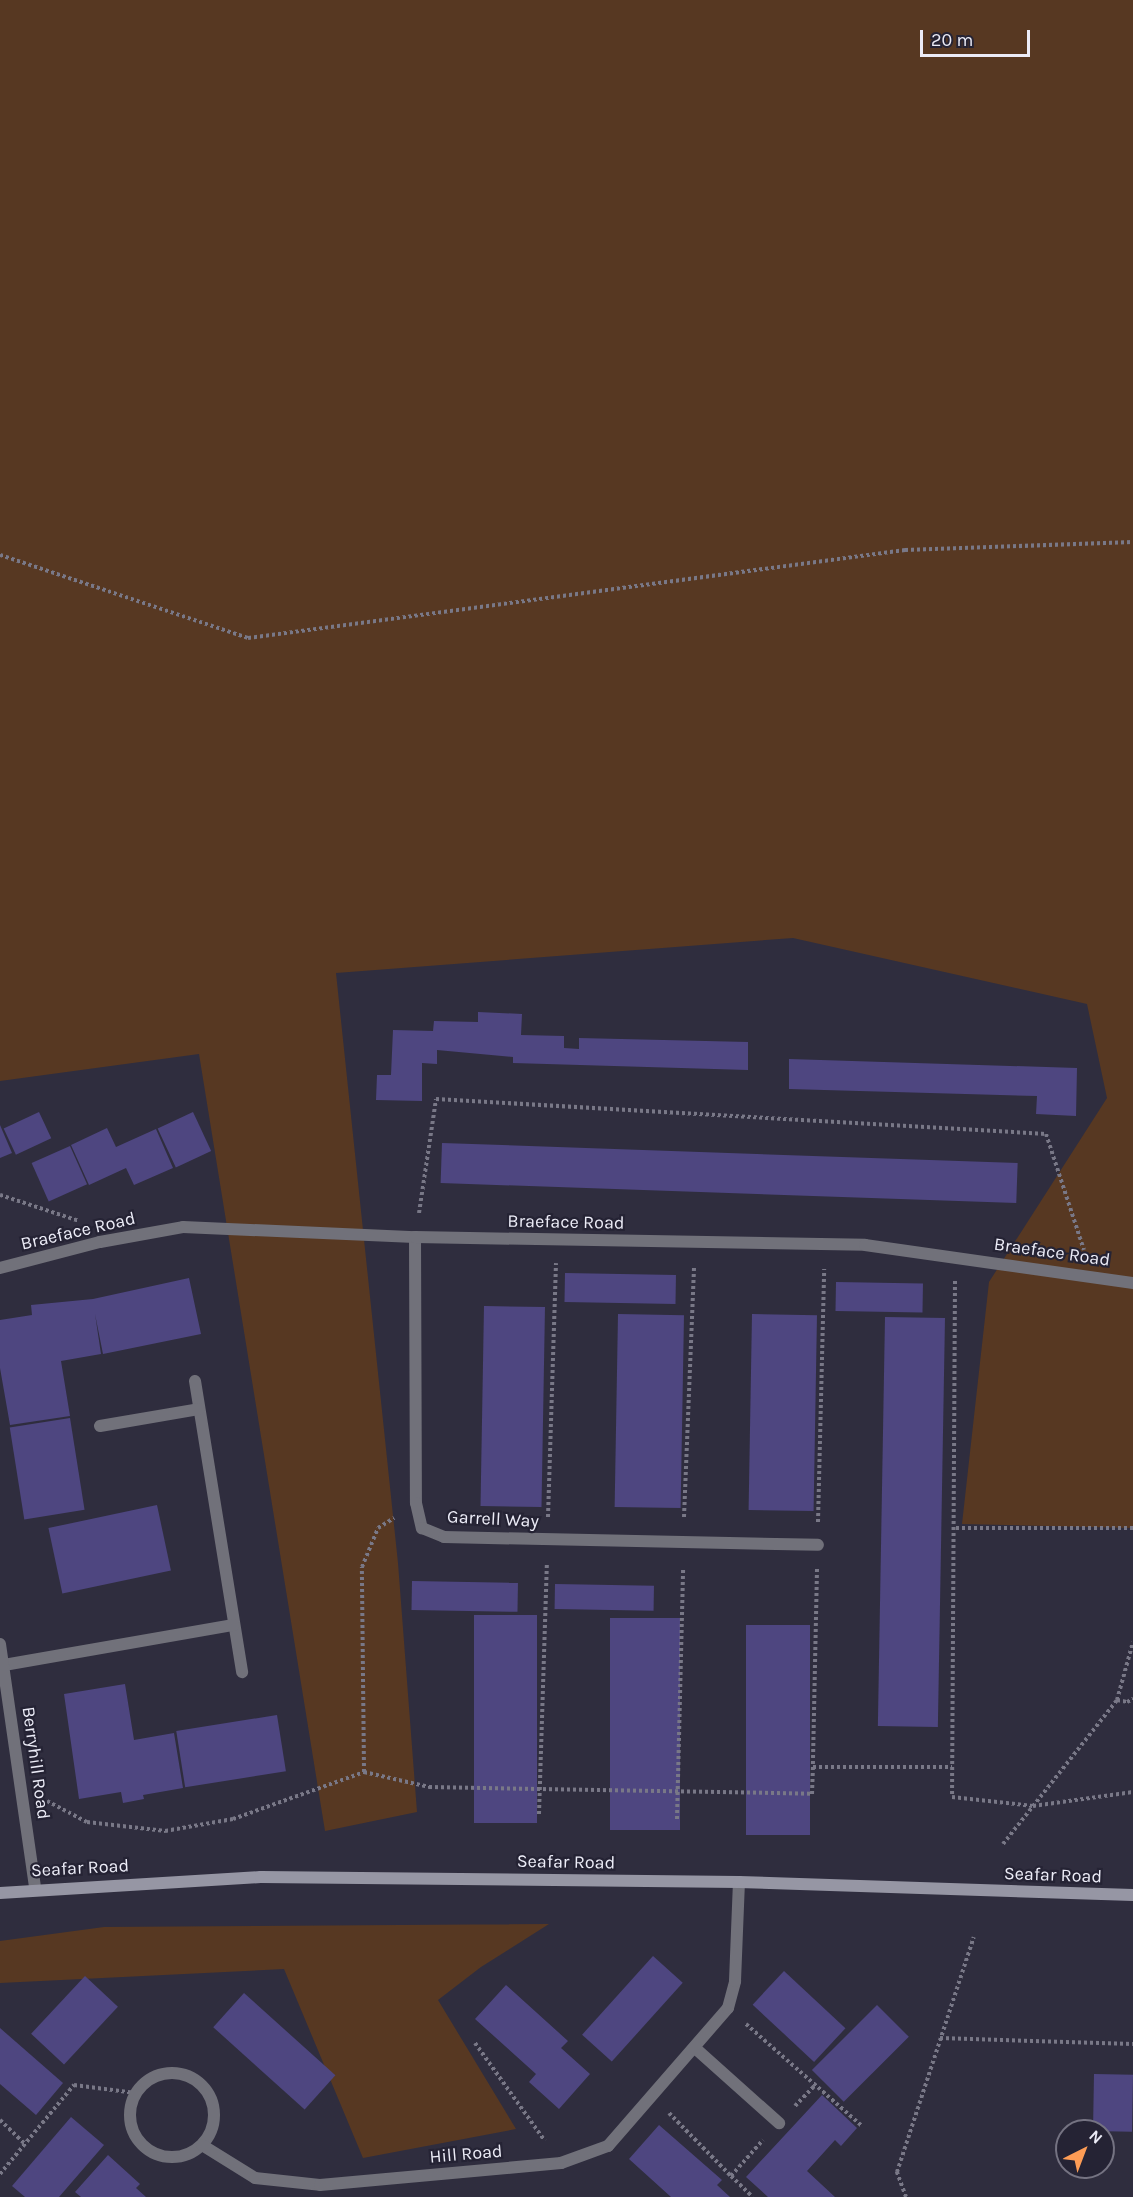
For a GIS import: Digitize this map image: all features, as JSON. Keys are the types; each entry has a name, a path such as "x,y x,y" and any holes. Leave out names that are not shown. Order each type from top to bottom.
{"street":[{"name":"Braeface Road","path":"0,1268 100,1242 183,1227 415,1237 866,1245 1092,1275 1133,1283"},
{"name":"Garrell Way","path":"415,1237 416,1503 422,1528 444,1537 818,1545"},
{"path":"195,1381 242,1672"},
{"path":"100,1425 199,1409"},
{"path":"4,1665 234,1625"},
{"name":"Berryhill Road","path":"0,1644 35,1888"},
{"name":"Seafar Road","path":"0,1893 35,1888 261,1877 739,1882 1133,1895"},
{"name":"Hill Road","path":"202,2145 255,2178 320,2185 561,2163 608,2146 654,2098 728,2008 735,1981 739,1882"},
{"path":"695,2048 779,2123"},
{"path":"171,2072 198,2081 208,2091 214,2112 211,2133 202,2145 185,2155 165,2157 141,2144 130,2120 135,2093 157,2075 171,2072"}],"path":[{"path":"0,555 248,638 904,550 1133,542"},
{"path":"415,1237 436,1099 472,1101 1046,1134 1092,1275"},
{"path":"0,1195 89,1224 100,1242"},
{"path":"955,1257 956,1528 952,1797 1033,1806 1133,1792"},
{"path":"364,1772 362,1567 378,1528 416,1503"},
{"path":"956,1528 1133,1528"},
{"path":"1003,1844 1117,1700 1133,1641"},
{"path":"1117,1700 1127,1702 1133,1699"},
{"path":"22,1787 87,1822 165,1831 233,1819 364,1772 429,1787 812,1794 813,1767"},
{"path":"906,2197 897,2172 974,1937"},
{"path":"728,2008 861,2126"},
{"path":"940,2038 1133,2044"},
{"path":"475,2043 561,2163"},
{"path":"0,2174 74,2085 135,2093"},
{"path":"732,2176 815,2085"},
{"path":"654,2098 753,2197"},
{"path":"0,2120 24,2143"}],"shaded area":[{"path":"0,0 1133,0 1133,1528 962,1524 989,1282 1107,1098 1087,1004 793,938 336,973 398,1563 417,1812 325,1831 199,1054 0,1081"},
{"path":"549,1924 481,1967 438,2000 516,2129 363,2158 284,1969 0,1983 0,1941 104,1927"}],"building":[{"path":"478,1012 522,1014 521,1035 564,1036 564,1048 579,1049 579,1038 748,1042 748,1070 513,1063 513,1057 437,1050 437,1064 422,1063 422,1101 376,1100 377,1075 391,1075 393,1030 433,1031 434,1021 478,1022"},
{"path":"789,1059 1077,1068 1076,1116 1036,1114 1037,1096 789,1089"},
{"path":"39,1112 51,1138 16,1155 4,1128"},
{"path":"193,1112 211,1151 176,1167 158,1128"},
{"path":"0,1125 12,1153 0,1158"},
{"path":"107,1128 116,1147 156,1129 173,1168 134,1185 126,1168 89,1185 71,1145"},
{"path":"442,1143 1018,1163 1016,1203 441,1183"},
{"path":"70,1146 87,1184 49,1201 32,1163"},
{"path":"565,1273 676,1275 675,1304 564,1302"},
{"path":"189,1278 201,1334 103,1354 95,1314 101,1354 61,1361 70,1416 10,1425 0,1368 0,1320 32,1315 31,1305 93,1299"},
{"path":"836,1282 923,1284 922,1313 835,1311"},
{"path":"484,1306 545,1307 542,1507 481,1506"},
{"path":"618,1314 684,1315 681,1508 615,1507"},
{"path":"752,1314 817,1315 814,1511 749,1510"},
{"path":"885,1317 945,1318 938,1727 878,1726"},
{"path":"70,1418 85,1510 24,1519 10,1428"},
{"path":"157,1505 171,1571 62,1594 48,1528"},
{"path":"412,1581 518,1583 517,1612 411,1610"},
{"path":"555,1584 654,1586 654,1611 555,1609"},
{"path":"474,1615 537,1615 537,1823 474,1823"},
{"path":"610,1618 680,1618 680,1830 610,1830"},
{"path":"746,1625 810,1625 810,1835 746,1835"},
{"path":"125,1684 134,1740 174,1733 183,1788 143,1795 144,1799 123,1803 121,1792 79,1799 64,1694"},
{"path":"277,1715 286,1771 185,1787 176,1731"},
{"path":"653,1956 683,1983 612,2062 582,2035"},
{"path":"784,1971 845,2028 814,2062 753,2005"},
{"path":"85,1976 118,2007 64,2064 31,2034"},
{"path":"506,1985 568,2041 561,2048 590,2074 559,2109 529,2082 536,2074 475,2019"},
{"path":"244,1993 335,2075 305,2109 213,2027"},
{"path":"877,2005 909,2037 844,2102 812,2070"},
{"path":"0,2028 63,2083 36,2115 0,2084"},
{"path":"1094,2074 1133,2075 1132,2132 1115,2131 1115,2119 1093,2119"},
{"path":"822,2095 857,2128 841,2146 835,2140 807,2171 835,2197 768,2197 746,2177"},
{"path":"71,2117 104,2145 59,2197 25,2197 12,2186"},
{"path":"659,2125 722,2180 717,2185 730,2197 671,2197 629,2159"},
{"path":"108,2155 140,2184 136,2188 146,2197 81,2197 75,2192"}]}
